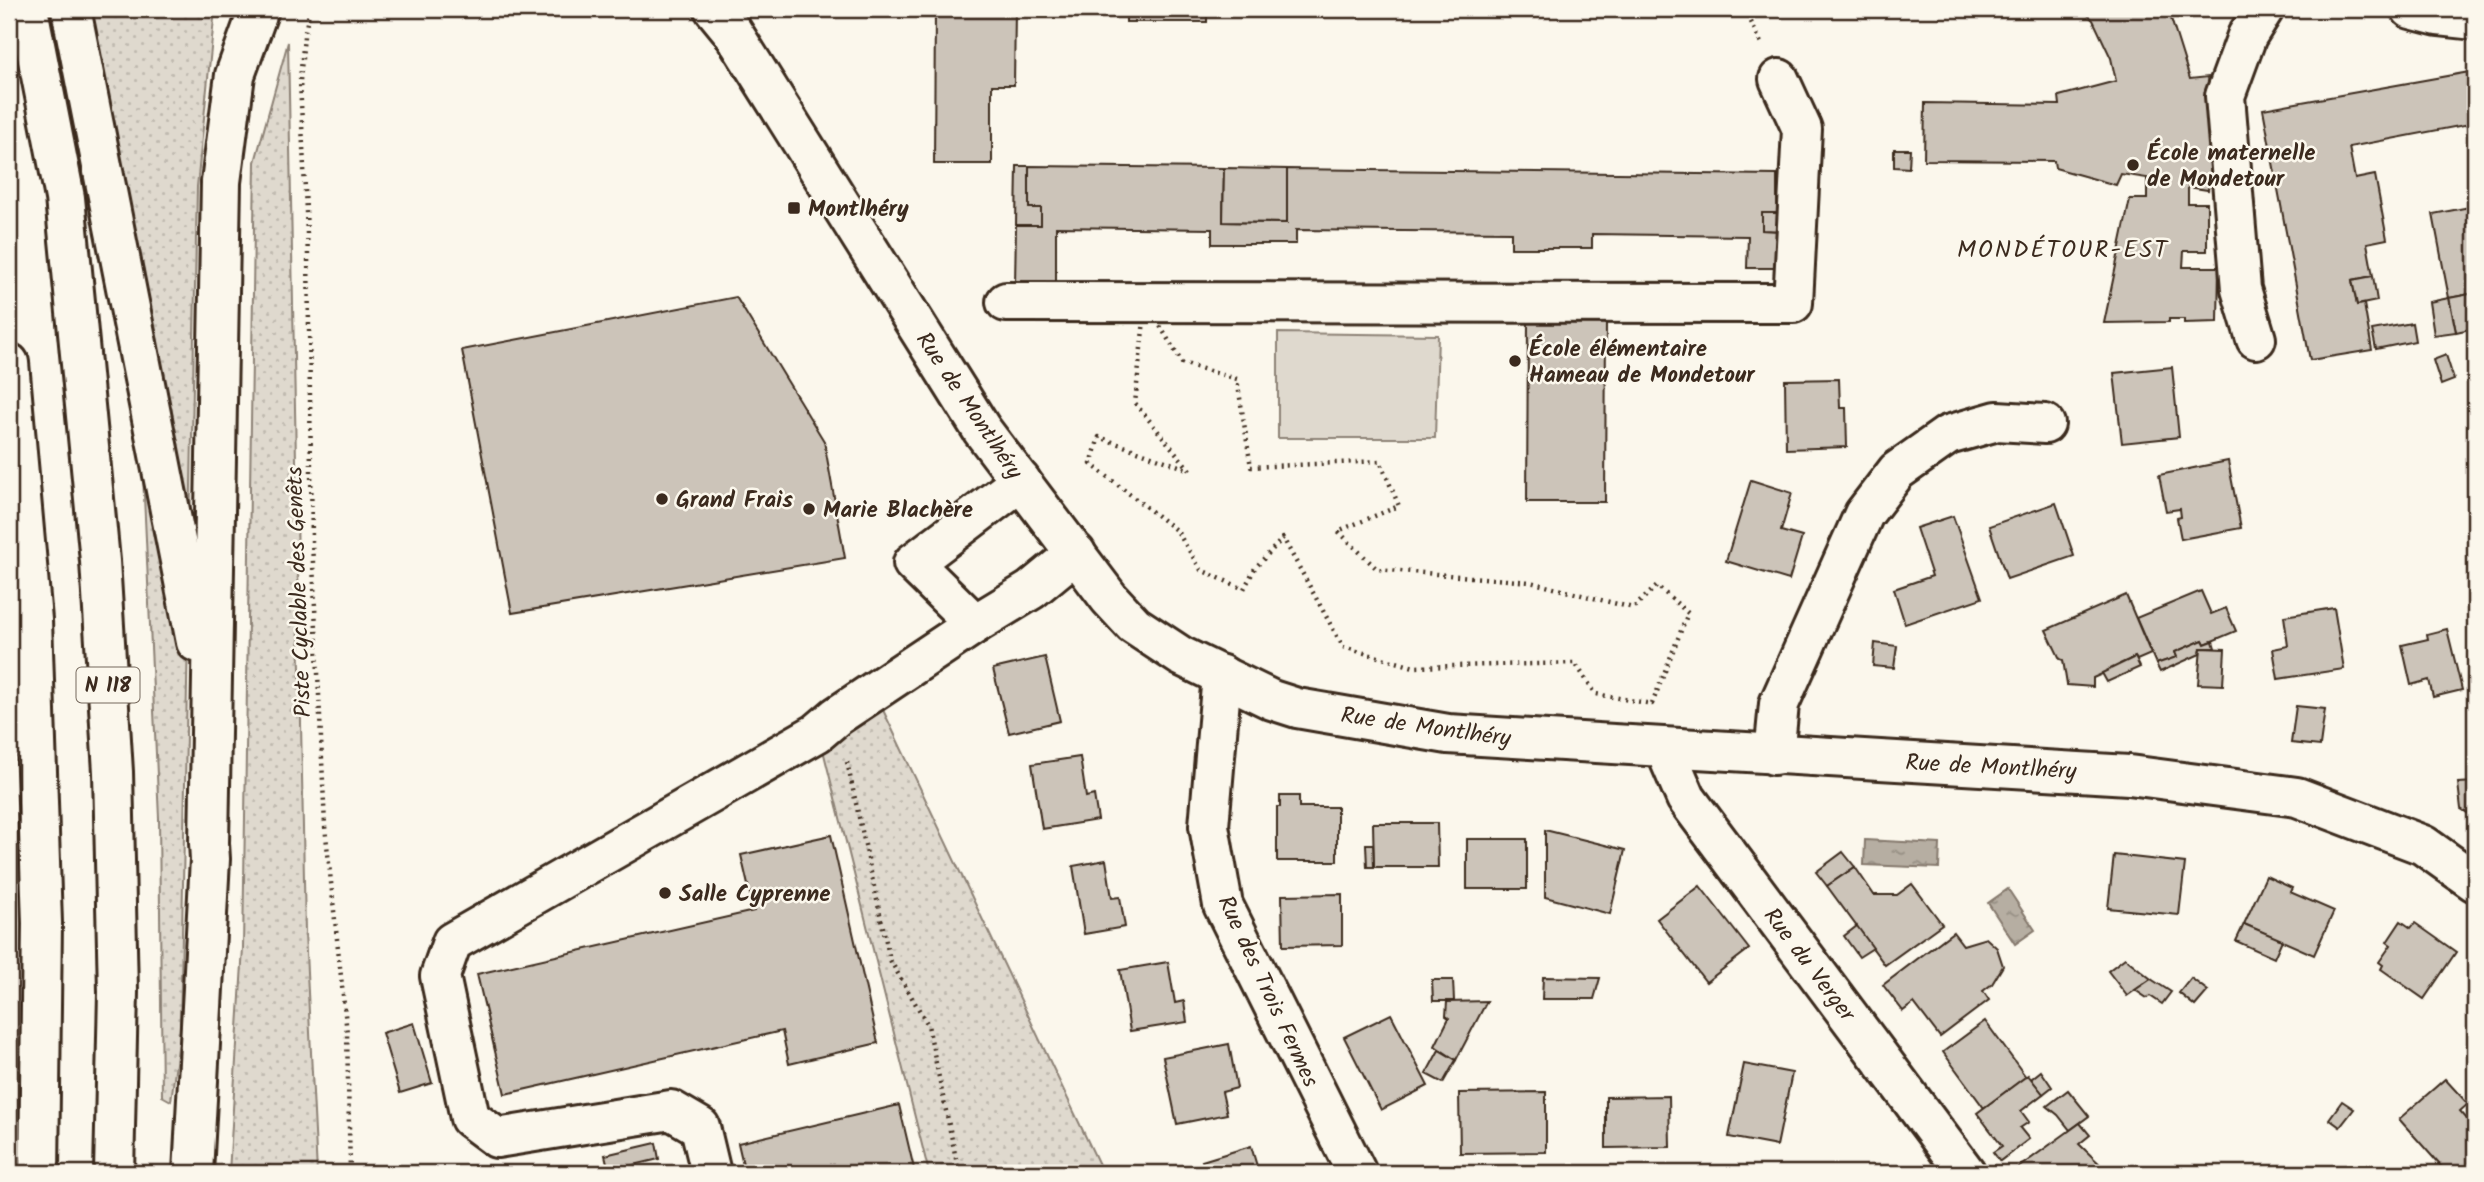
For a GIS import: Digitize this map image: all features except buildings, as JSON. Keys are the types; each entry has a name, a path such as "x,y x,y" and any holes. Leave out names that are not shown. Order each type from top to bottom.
{"main road":[{"name":"N 118","path":"27,9 65,198 100,561 114,799 118,992 114,1173"},
{"path":"71,9 211,716"},
{"path":"192,1173 210,859 221,182 236,75 259,9"},
{"path":"2256,339 2241,289 2225,96 2247,36 2264,9"},
{"path":"2411,9 2438,16 2475,19"},
{"name":"Rue de Montlhéry","path":"722,16 982,430 1109,598 1134,625 1181,656 1272,700 1297,708 1448,734 2129,775 2297,797 2423,845 2475,882"},
{"path":"1006,302 1793,303 1802,129 1779,79"},
{"path":"9,363 32,634 43,923 39,1173"},
{"path":"1774,755 1779,704 1864,514 1897,471 1948,435 1997,421 2045,424"},
{"path":"975,624 913,563 1021,481"},
{"path":"711,1173 700,1127 671,1110 497,1138 470,1118 440,976 452,942 817,733 837,716 1031,590 1076,553"},
{"name":"Rue des Trois Fermes","path":"1222,675 1209,826 1223,905 1357,1173"},
{"name":"Rue du Verger","path":"1665,749 1686,798 1966,1173"}],"path":[{"name":"Piste Cyclable des Genêts","path":"310,9 304,36 300,82 308,255 312,541 325,826 346,1033 350,1173"},
{"path":"1146,302 1182,363 1237,379 1251,467 1380,461 1399,506 1338,531 1377,569 1530,582 1633,608 1657,586 1688,613 1652,704 1596,694 1575,663 1414,667 1343,647 1283,538 1255,568 1244,589 1201,570 1177,531 1091,464 1099,437 1190,470 1135,403 1146,302"},
{"path":"837,716 890,960 928,1025 960,1173"}],"shaded area":[{"path":"86,9 215,9 197,187 180,1033 171,1101 162,1096 159,818 143,475"},
{"path":"288,42 305,932 317,1173 229,1173 243,948 255,162"},
{"path":"1278,333 1438,335 1435,438 1278,438"},
{"path":"883,710 1103,1173 929,1173 823,750"}],"water":[{"path":"1865,840 1940,844 1939,868 1864,865"},
{"path":"2008,889 2035,930 2015,944 1988,903"}],"place":[{"name":"École maternelle de Mondetour","path":"2133,165"},
{"name":"Montlhéry","path":"794,208"},
{"name":"École élémentaire Hameau de Mondetour","path":"1515,361"},
{"name":"Grand Frais","path":"662,499"},
{"name":"Marie Blachère","path":"809,509"},
{"name":"Salle Cyprenne","path":"665,893"}],"district":[{"name":"MONDÉTOUR-EST","path":"2063,249"}]}
